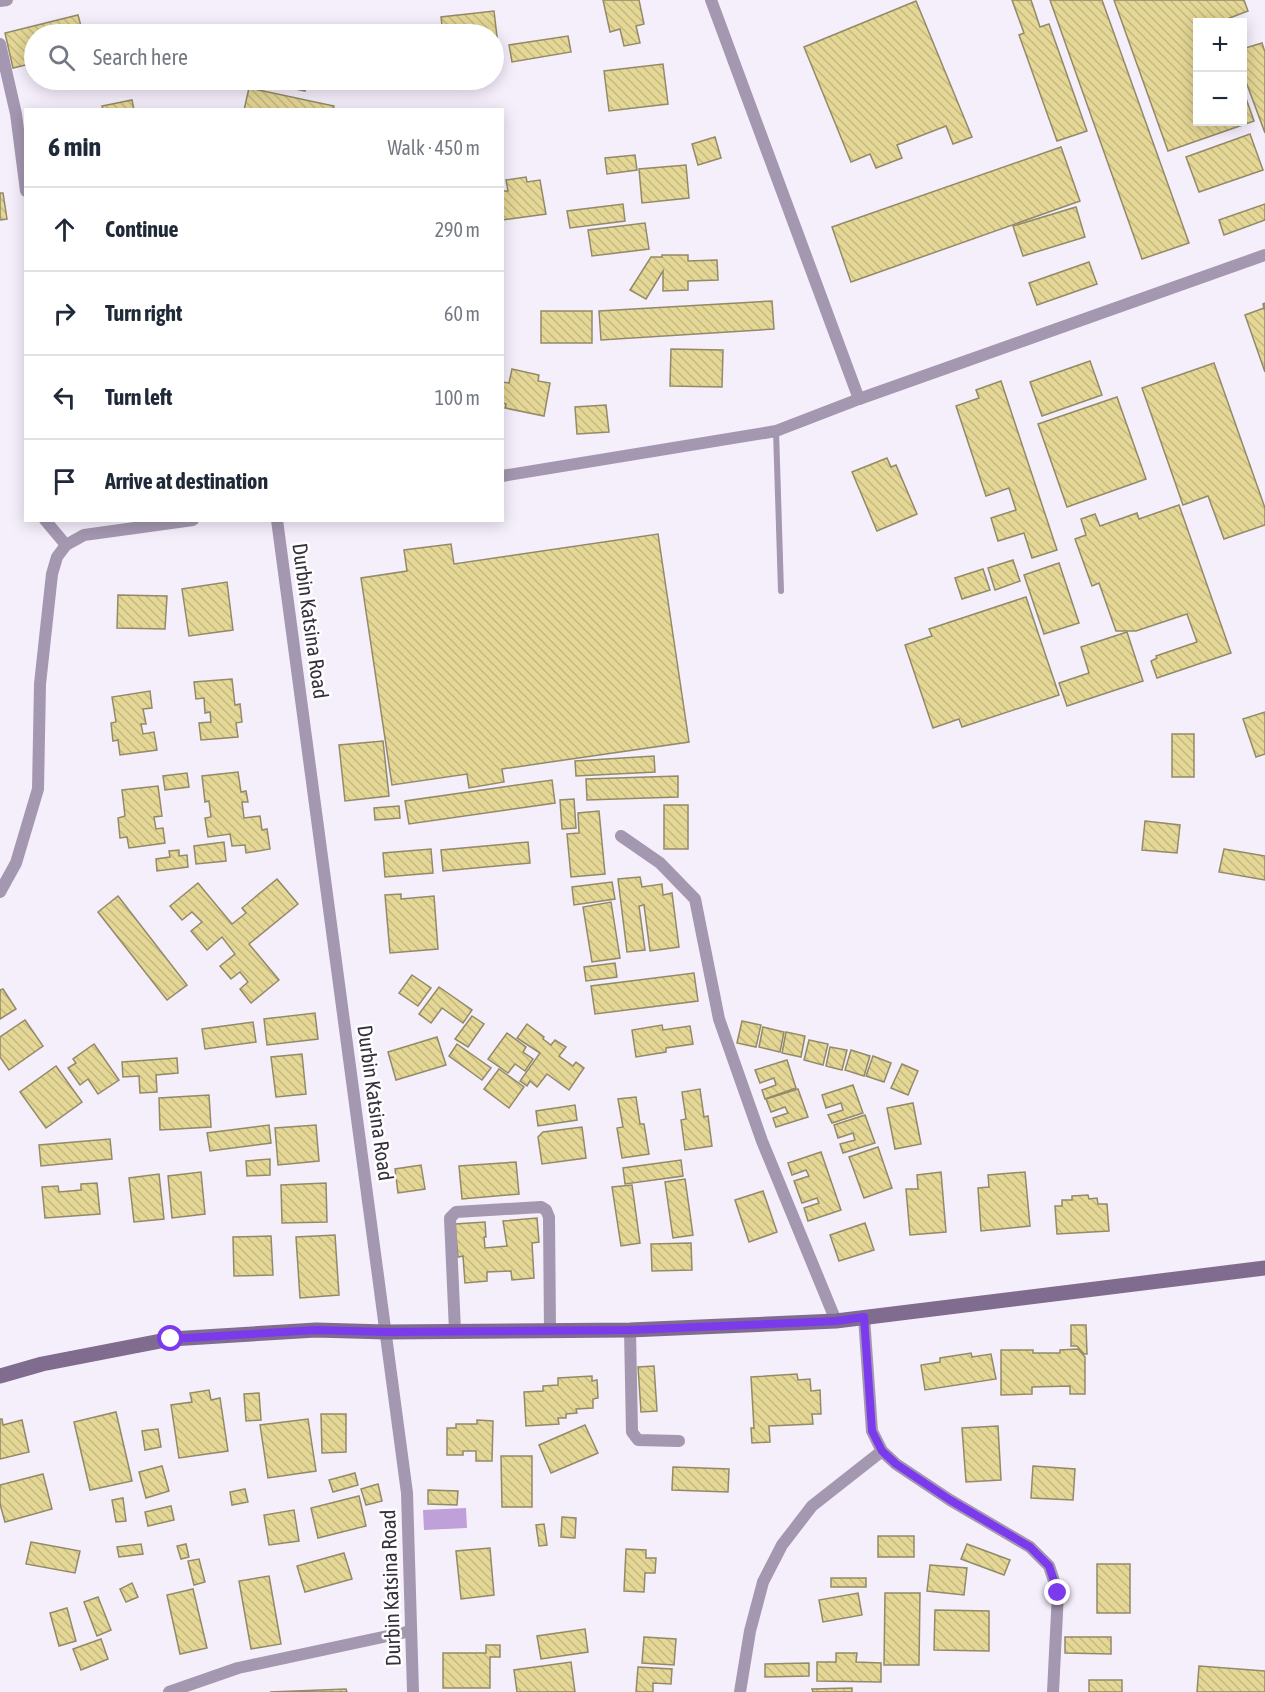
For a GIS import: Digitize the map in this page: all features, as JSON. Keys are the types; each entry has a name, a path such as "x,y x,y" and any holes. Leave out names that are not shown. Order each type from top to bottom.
{"street":[{"path":"0,2 6,0"},
{"path":"711,0 859,399"},
{"path":"0,44 16,114 24,176"},
{"path":"504,476 776,431 859,399 1265,255"},
{"path":"47,522 66,545"},
{"path":"0,892 16,863 38,789 40,684 52,574 57,557 66,545 84,535 179,522"},
{"name":"Durbin Katsina Road","path":"276,522 407,1493 413,1692"},
{"path":"621,836 660,863 695,899 719,1019 762,1141 836,1321"},
{"path":"455,1331 450,1218 456,1212 540,1207 546,1210 549,1217 550,1330"},
{"path":"0,1376 42,1364 171,1339 316,1330 386,1332 630,1330 836,1321 1265,1268"},
{"path":"864,1317 872,1431 882,1451 896,1464 950,1500 1030,1547 1049,1566 1058,1593 1053,1692"},
{"path":"630,1330 632,1432 638,1440 679,1441"},
{"path":"740,1692 750,1631 763,1582 782,1545 813,1506 882,1451"},
{"path":"169,1692 238,1668 411,1631"}],"lane":[{"path":"776,431 781,591"}],"shaded area":[{"path":"466,1508 467,1528 424,1530 423,1510"}],"building":[{"path":"603,0 639,0 644,24 636,26 640,43 624,46 620,29 610,32"},
{"path":"1012,0 1031,0 1040,27 1049,24 1087,131 1057,141 1019,35 1024,33"},
{"path":"1050,0 1102,0 1189,243 1142,259"},
{"path":"1114,0 1244,0 1248,11 1230,18 1193,18 1193,126 1240,126 1168,151"},
{"path":"916,1 972,137 953,144 946,126 897,145 902,158 876,168 870,154 851,162 804,47"},
{"path":"494,11 496,24 442,24 441,17"},
{"path":"78,15 80,24 42,24"},
{"path":"24,28 24,65 13,68 5,33"},
{"path":"568,36 571,52 512,62 509,45"},
{"path":"1262,43 1265,52 1265,133 1247,84 1247,48"},
{"path":"663,64 668,104 609,111 604,71"},
{"path":"249,90 258,90 334,106 334,108 244,108"},
{"path":"132,100 134,108 102,108 102,106"},
{"path":"1247,101 1254,121 1247,123"},
{"path":"1250,134 1263,170 1199,192 1186,157"},
{"path":"715,137 721,158 698,165 692,144"},
{"path":"1061,147 1080,201 851,282 832,227"},
{"path":"635,155 637,170 607,174 605,158"},
{"path":"686,165 689,198 642,203 639,169"},
{"path":"526,177 527,182 540,180 546,214 504,220 504,191 508,191 506,180"},
{"path":"0,193 3,193 7,219 0,220"},
{"path":"623,204 625,221 570,228 567,211"},
{"path":"1265,204 1265,220 1224,235 1219,220"},
{"path":"1076,207 1085,237 1023,256 1013,226"},
{"path":"645,223 649,249 592,256 588,230"},
{"path":"662,255 688,255 688,261 717,260 718,280 688,281 688,290 663,291 663,271 646,299 630,290 651,257 662,257"},
{"path":"1089,262 1097,284 1037,305 1029,283"},
{"path":"772,301 774,329 601,340 599,311"},
{"path":"1265,303 1265,372 1245,315 1264,308"},
{"path":"541,311 592,311 592,343 541,343"},
{"path":"671,349 723,350 722,387 670,386"},
{"path":"1090,361 1102,395 1042,416 1030,382"},
{"path":"1214,363 1265,508 1265,525 1224,539 1208,496 1183,505 1142,388"},
{"path":"512,369 539,375 538,381 550,383 544,416 505,408 504,382 509,383"},
{"path":"1001,381 1057,550 1032,558 1024,533 998,541 991,518 1016,510 1009,488 986,496 956,406 979,398 976,390"},
{"path":"1117,397 1146,479 1067,507 1038,424"},
{"path":"606,405 609,432 577,434 575,407"},
{"path":"887,458 891,467 896,465 917,514 877,531 852,472"},
{"path":"1179,505 1231,653 1157,678 1151,661 1157,658 1156,656 1197,642 1187,614 1136,631 1116,631 1099,583 1092,586 1075,539 1086,535 1081,519 1095,514 1100,526 1137,513 1139,519"},
{"path":"658,534 689,742 502,769 504,782 469,788 467,774 392,785 361,578 407,571 404,550 451,544 454,564"},
{"path":"1013,560 1020,581 995,590 988,568"},
{"path":"1059,563 1079,623 1044,634 1024,575"},
{"path":"983,569 990,590 962,599 955,578"},
{"path":"227,582 233,630 189,636 182,589"},
{"path":"118,595 167,596 165,629 117,628"},
{"path":"1026,597 1059,695 962,727 959,719 933,728 905,645 932,636 929,629"},
{"path":"1127,632 1143,681 1067,706 1059,683 1089,673 1081,647"},
{"path":"232,679 235,705 240,704 242,722 236,723 238,737 201,740 199,723 211,722 210,712 205,713 204,698 196,699 194,682"},
{"path":"150,691 152,708 143,709 146,724 141,724 143,734 154,732 157,750 120,755 118,740 113,741 111,723 116,722 112,697"},
{"path":"1265,712 1265,754 1256,757 1243,719"},
{"path":"1172,734 1194,734 1194,777 1172,777"},
{"path":"383,741 389,796 345,801 339,745"},
{"path":"654,756 655,772 576,776 575,761"},
{"path":"238,772 241,792 246,791 248,802 242,802 244,818 260,816 262,830 267,829 270,849 246,853 245,845 232,846 230,834 208,837 205,818 211,817 209,801 205,802 202,776"},
{"path":"187,773 189,787 165,790 163,776"},
{"path":"678,776 678,797 587,800 586,779"},
{"path":"552,780 555,803 409,824 405,801"},
{"path":"158,786 162,816 154,817 156,829 163,828 165,843 129,848 127,837 120,838 118,818 125,816 122,790"},
{"path":"574,799 576,828 562,829 560,800"},
{"path":"664,805 688,805 688,849 664,849"},
{"path":"399,806 400,818 375,820 374,808"},
{"path":"599,811 605,874 571,877 567,834 579,833 578,813"},
{"path":"1145,821 1180,825 1177,853 1142,850"},
{"path":"224,842 226,861 196,864 194,846"},
{"path":"528,842 530,863 443,871 441,850"},
{"path":"431,849 433,873 385,877 383,853"},
{"path":"1224,849 1265,856 1265,880 1219,872"},
{"path":"179,850 179,856 187,855 188,867 157,871 156,859 170,857 169,851"},
{"path":"640,877 642,887 662,884 663,895 672,893 679,947 650,951 644,905 639,906 645,950 627,952 618,879"},
{"path":"277,879 298,904 249,944 279,980 251,1003 240,989 248,982 240,972 231,979 220,966 235,954 222,937 207,950 191,931 202,922 192,912 182,920 170,906 198,883 232,924 246,913 242,908"},
{"path":"612,882 615,899 574,905 572,887"},
{"path":"401,894 401,899 434,896 438,949 390,953 385,895"},
{"path":"118,896 187,985 167,1000 98,912"},
{"path":"611,902 620,958 592,962 583,907"},
{"path":"615,963 617,977 586,981 584,967"},
{"path":"694,973 698,1001 595,1014 591,986"},
{"path":"412,975 431,988 418,1006 399,993"},
{"path":"439,987 472,1010 463,1023 442,1008 431,1023 419,1014"},
{"path":"3,989 16,1009 0,1019 0,990"},
{"path":"315,1013 318,1039 267,1045 264,1019"},
{"path":"472,1016 484,1024 468,1047 455,1039"},
{"path":"25,1020 43,1046 9,1070 0,1057 0,1037"},
{"path":"742,1021 761,1025 756,1047 737,1043"},
{"path":"253,1022 256,1042 205,1049 202,1029"},
{"path":"527,1024 551,1045 555,1040 566,1047 559,1056 573,1066 576,1062 584,1068 569,1090 547,1074 537,1087 530,1081 527,1086 520,1081 540,1053 517,1038"},
{"path":"662,1025 663,1030 690,1026 693,1044 666,1048 666,1052 636,1057 632,1030"},
{"path":"763,1027 784,1032 780,1052 759,1047"},
{"path":"786,1032 805,1036 801,1057 782,1053"},
{"path":"507,1033 526,1047 523,1052 533,1059 525,1071 515,1064 508,1073 488,1059"},
{"path":"437,1037 446,1065 396,1080 388,1052"},
{"path":"809,1040 828,1044 823,1065 804,1060"},
{"path":"94,1044 119,1080 98,1094 88,1079 80,1085 68,1068 76,1063 73,1059"},
{"path":"457,1044 491,1068 482,1080 449,1056"},
{"path":"830,1047 847,1050 842,1070 826,1066"},
{"path":"851,1050 870,1056 864,1076 845,1070"},
{"path":"302,1054 306,1094 276,1097 271,1057"},
{"path":"873,1056 891,1063 884,1082 866,1076"},
{"path":"177,1058 178,1073 156,1075 157,1092 140,1093 139,1076 123,1077 122,1062"},
{"path":"787,1060 796,1088 765,1099 762,1090 776,1085 774,1078 760,1083 755,1070"},
{"path":"902,1064 918,1071 908,1095 891,1088"},
{"path":"56,1066 82,1102 46,1128 20,1092"},
{"path":"499,1069 524,1087 509,1108 484,1089"},
{"path":"853,1085 863,1113 832,1123 828,1115 843,1110 841,1103 826,1108 822,1095"},
{"path":"700,1089 704,1117 708,1116 712,1146 685,1150 681,1120 686,1119 682,1092"},
{"path":"798,1089 808,1117 776,1127 773,1118 788,1113 785,1107 771,1112 766,1099"},
{"path":"209,1095 211,1127 160,1130 159,1098"},
{"path":"636,1097 640,1124 644,1124 649,1154 622,1158 617,1128 623,1127 618,1099"},
{"path":"913,1103 921,1144 895,1149 887,1108"},
{"path":"575,1105 577,1120 538,1126 536,1111"},
{"path":"865,1115 875,1143 843,1153 840,1144 855,1140 853,1133 838,1138 834,1125"},
{"path":"269,1125 271,1143 210,1151 207,1133"},
{"path":"316,1125 319,1161 278,1165 275,1128"},
{"path":"582,1127 586,1158 542,1164 538,1137 543,1132"},
{"path":"110,1139 112,1159 41,1166 39,1145"},
{"path":"878,1147 892,1188 864,1198 849,1157"},
{"path":"821,1152 841,1210 808,1221 804,1208 819,1203 817,1198 802,1203 794,1181 809,1176 806,1170 792,1175 788,1163"},
{"path":"270,1159 270,1175 247,1176 246,1161"},
{"path":"681,1160 683,1176 625,1184 623,1168"},
{"path":"516,1162 519,1194 462,1199 459,1166"},
{"path":"421,1165 425,1189 398,1193 395,1169"},
{"path":"201,1172 205,1214 172,1218 168,1176"},
{"path":"941,1172 946,1232 910,1235 906,1189 918,1189 917,1175"},
{"path":"1025,1172 1030,1226 981,1231 978,1188 989,1187 988,1175"},
{"path":"159,1174 164,1219 134,1222 129,1178"},
{"path":"685,1179 693,1235 673,1238 665,1182"},
{"path":"97,1183 100,1214 45,1218 42,1187 58,1186 59,1192 81,1190 81,1184"},
{"path":"326,1183 327,1222 282,1223 281,1185"},
{"path":"632,1185 640,1243 621,1246 612,1187"},
{"path":"763,1191 777,1232 749,1242 735,1200"},
{"path":"1088,1195 1089,1199 1097,1198 1098,1204 1107,1204 1109,1231 1057,1234 1055,1206 1062,1206 1062,1200 1072,1200 1072,1196"},
{"path":"537,1218 539,1242 532,1243 534,1278 512,1280 511,1271 487,1272 487,1281 465,1283 463,1256 458,1257 455,1224 485,1222 485,1248 507,1246 503,1221"},
{"path":"865,1223 874,1250 839,1261 830,1235"},
{"path":"335,1235 339,1295 300,1298 296,1237"},
{"path":"271,1236 273,1275 234,1276 233,1237"},
{"path":"691,1243 692,1270 652,1271 651,1244"},
{"path":"1071,1325 1086,1325 1087,1354 1084,1354 1077,1346 1071,1346"},
{"path":"1078,1349 1085,1357 1085,1394 1070,1394 1070,1386 1032,1387 1032,1394 1001,1395 1001,1350 1060,1353 1060,1350"},
{"path":"971,1353 972,1357 991,1354 996,1379 925,1390 921,1365 940,1362 940,1358"},
{"path":"654,1366 657,1411 641,1412 638,1367"},
{"path":"797,1374 798,1380 810,1379 811,1391 820,1390 821,1414 812,1414 813,1424 769,1426 770,1442 752,1443 751,1428 754,1428 751,1377"},
{"path":"592,1376 592,1381 597,1380 598,1398 593,1399 593,1408 576,1409 577,1413 566,1414 566,1418 558,1418 559,1424 526,1426 524,1392 543,1391 543,1386 558,1385 558,1378"},
{"path":"209,1390 211,1400 220,1398 228,1451 179,1458 171,1405 192,1402 190,1393"},
{"path":"259,1393 261,1420 246,1421 244,1394"},
{"path":"116,1412 132,1481 90,1490 74,1422"},
{"path":"321,1414 346,1414 346,1452 322,1453"},
{"path":"0,1419 3,1425 22,1420 29,1452 0,1459"},
{"path":"308,1419 316,1471 268,1478 260,1425"},
{"path":"477,1420 493,1421 492,1461 476,1461 476,1451 463,1451 463,1455 447,1455 447,1428 456,1428 456,1424 477,1424"},
{"path":"585,1425 598,1453 551,1473 539,1445"},
{"path":"998,1426 1001,1480 966,1482 962,1428"},
{"path":"158,1429 161,1447 145,1450 142,1431"},
{"path":"501,1456 532,1456 532,1507 502,1507"},
{"path":"162,1466 169,1491 146,1498 139,1472"},
{"path":"1033,1466 1075,1469 1073,1500 1031,1498"},
{"path":"673,1467 729,1469 728,1492 672,1490"},
{"path":"355,1473 358,1485 333,1492 329,1480"},
{"path":"43,1474 52,1509 5,1522 0,1504 0,1485"},
{"path":"378,1484 382,1501 366,1505 361,1489"},
{"path":"245,1489 248,1502 232,1505 230,1492"},
{"path":"428,1490 458,1491 457,1505 428,1504"},
{"path":"359,1496 366,1526 318,1538 311,1508"},
{"path":"123,1498 126,1521 116,1522 112,1500"},
{"path":"171,1506 174,1520 148,1526 145,1512"},
{"path":"294,1510 299,1541 269,1545 264,1515"},
{"path":"562,1517 576,1518 575,1538 561,1537"},
{"path":"544,1524 547,1545 539,1546 536,1525"},
{"path":"878,1536 914,1536 914,1557 878,1557"},
{"path":"31,1542 80,1551 75,1573 26,1564"},
{"path":"141,1544 143,1554 119,1557 117,1547"},
{"path":"186,1544 189,1557 181,1559 177,1546"},
{"path":"967,1544 1010,1560 1004,1575 961,1559"},
{"path":"490,1548 494,1595 461,1599 456,1551"},
{"path":"626,1549 646,1550 646,1558 656,1558 655,1573 645,1573 644,1592 624,1591"},
{"path":"344,1553 352,1579 305,1592 297,1566"},
{"path":"199,1559 205,1582 194,1585 188,1561"},
{"path":"1097,1564 1130,1564 1130,1613 1097,1613"},
{"path":"930,1565 967,1568 964,1595 927,1591"},
{"path":"269,1576 281,1644 251,1649 239,1581"},
{"path":"831,1578 866,1578 866,1587 831,1587"},
{"path":"132,1583 138,1597 126,1602 120,1589"},
{"path":"193,1589 207,1648 180,1654 167,1595"},
{"path":"858,1593 862,1615 823,1622 819,1600"},
{"path":"885,1593 920,1593 919,1665 884,1665"},
{"path":"98,1597 111,1630 97,1636 84,1602"},
{"path":"67,1608 76,1641 59,1646 50,1613"},
{"path":"935,1610 989,1611 989,1651 934,1650"},
{"path":"585,1629 588,1652 541,1659 537,1636"},
{"path":"644,1637 676,1639 674,1665 642,1663"},
{"path":"1065,1637 1111,1637 1111,1654 1065,1653"},
{"path":"101,1639 108,1659 81,1670 73,1649"},
{"path":"486,1645 500,1645 500,1657 490,1657 490,1688 443,1688 443,1653 486,1653"},
{"path":"836,1653 857,1653 856,1662 881,1663 881,1682 817,1681 817,1662 836,1662"},
{"path":"571,1662 575,1692 517,1692 514,1670"},
{"path":"809,1663 809,1676 765,1677 765,1664"},
{"path":"1199,1666 1265,1671 1265,1692 1197,1692"},
{"path":"638,1667 672,1669 671,1684 653,1683 653,1692 636,1692"},
{"path":"1089,1680 1122,1680 1122,1692 1089,1692"},
{"path":"852,1688 852,1692 813,1692 812,1689"},
{"path":"346,1689 347,1692 270,1692"}],"route":[{"path":"171,1339 316,1330 386,1332 630,1330 836,1321 864,1317 872,1431 882,1451 896,1464 950,1500 1030,1547 1049,1566 1058,1593"}]}
